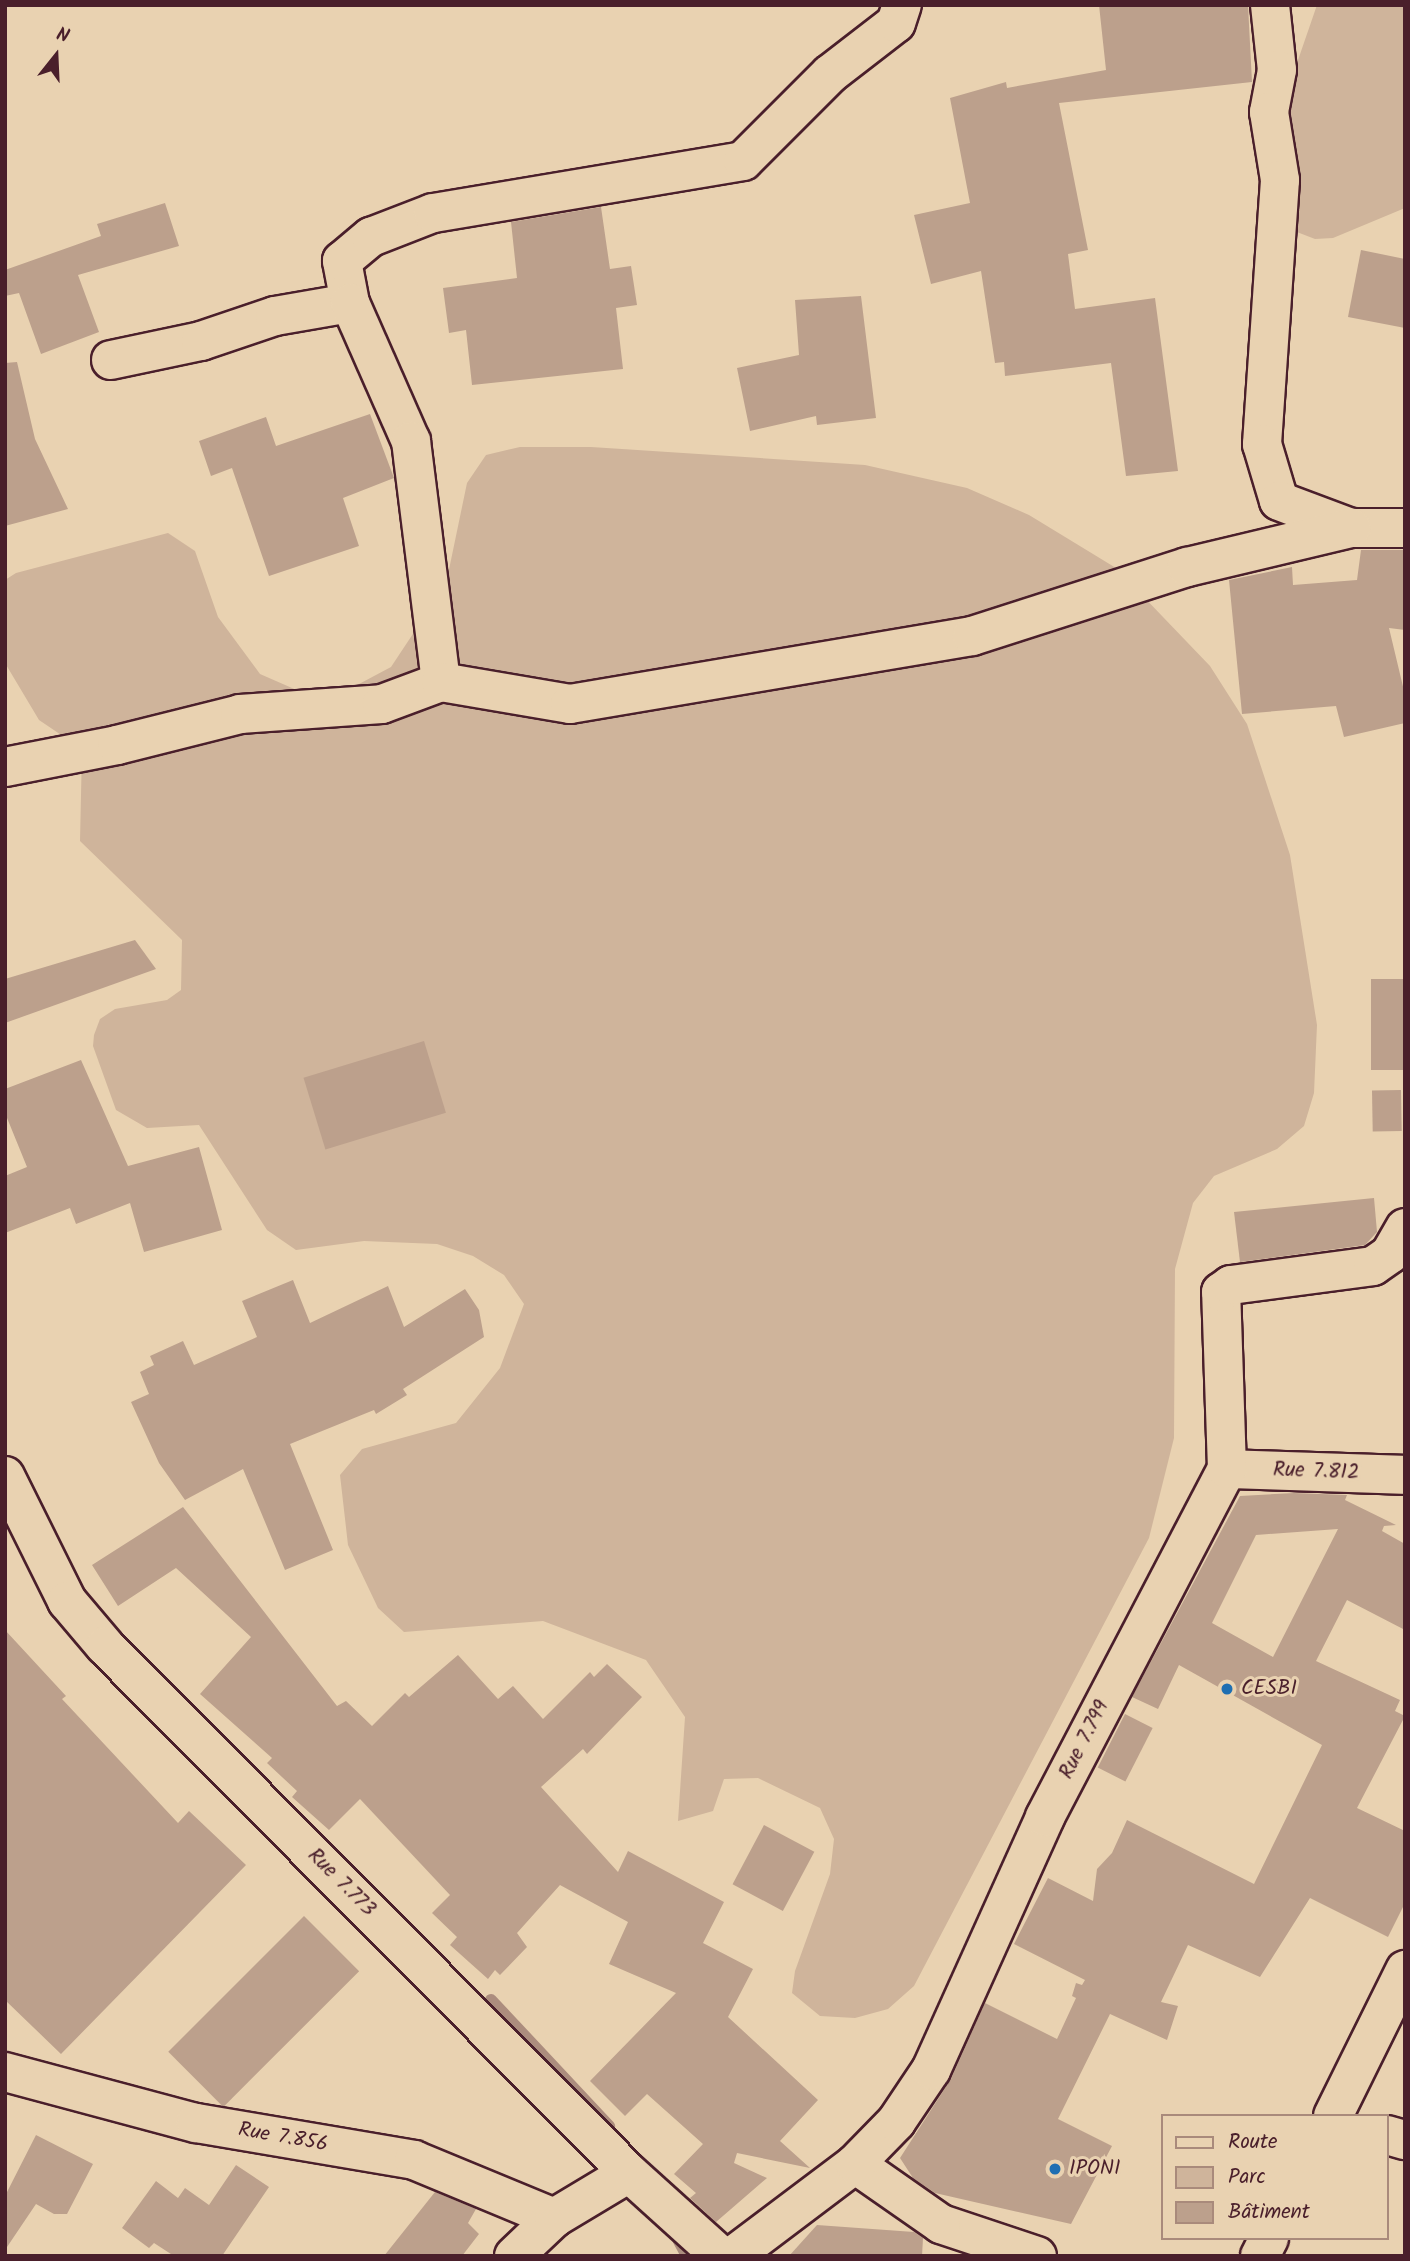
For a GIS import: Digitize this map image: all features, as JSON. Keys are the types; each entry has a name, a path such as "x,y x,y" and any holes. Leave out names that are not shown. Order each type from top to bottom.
{"street":[{"path":"441,682 411,441 350,303 342,261 371,237 433,213 743,161 830,74 896,23 902,5"},
{"path":"1270,5 1277,70 1269,112 1280,180 1262,444 1279,501 1351,528"},
{"path":"111,360 201,341 275,316 350,303"},
{"path":"5,767 117,746 240,714 382,704 441,682 570,704 972,636 1187,566 1351,528 1405,528"},
{"name":"Rue 7.799","path":"733,2256 855,2164 896,2122 931,2070 1045,1817 1227,1469 1221,1292 1231,1285 1373,1266 1390,1255 1405,1228"},
{"name":"Rue 7.812","path":"1227,1469 1405,1475"},
{"name":"Rue 7.773","path":"5,1476 67,1601 105,1646 629,2173 722,2256"},
{"path":"1335,2114 1405,1970"},
{"name":"Rue 7.856","path":"5,2072 196,2123 414,2160 554,2218"},
{"path":"855,2164 941,2224 1037,2256"},
{"path":"514,2256 554,2218 629,2173"},
{"path":"1260,2256 1268,2240"}],"green space":[{"path":"1317,5 1405,5 1405,208 1333,238 1315,239 1284,227 1268,147"},
{"path":"520,447 591,447 865,465 967,488 1029,515 1116,568 1210,666 1247,724 1290,855 1317,1025 1314,1093 1304,1126 1277,1149 1214,1176 1193,1203 1175,1269 1174,1438 1149,1538 914,1986 888,2009 855,2018 820,2016 792,1993 795,1971 830,1874 834,1839 820,1808 758,1778 724,1779 713,1811 678,1821 685,1717 646,1660 543,1621 404,1632 378,1608 348,1545 340,1475 362,1449 456,1423 500,1368 524,1304 504,1275 473,1256 437,1244 364,1241 296,1250 267,1230 199,1125 147,1128 116,1110 93,1046 100,1019 115,1009 167,1000 181,990 182,940 80,841 82,749 39,720 5,663 5,580 16,573 168,533 195,551 218,617 260,674 308,695 344,692 391,667 446,584 467,483 486,455"}],"building":[{"path":"1099,5 1248,5 1252,82 1059,103 1088,250 1068,254 1075,309 1155,298 1178,471 1126,476 1111,363 1005,376 1004,362 995,363 981,271 931,284 914,215 970,203 950,98 1006,82 1007,88 1106,70"},
{"path":"165,203 179,246 78,275 99,332 41,354 19,293 5,296 5,270 101,236 97,224"},
{"path":"601,207 610,269 631,266 637,305 616,308 623,369 472,385 466,330 449,333 443,288 517,278 511,222"},
{"path":"1361,250 1405,259 1405,328 1348,317"},
{"path":"861,296 876,418 817,425 816,416 750,431 737,368 799,355 795,300"},
{"path":"17,362 35,439 68,509 5,526 5,363"},
{"path":"370,414 394,478 343,498 359,546 269,576 232,468 211,476 199,441 266,417 276,446"},
{"path":"1361,550 1405,550 1405,630 1389,628 1405,695 1405,723 1344,737 1336,706 1242,714 1229,580 1292,567 1293,585 1357,580"},
{"path":"135,940 156,969 5,1023 5,979"},
{"path":"1371,979 1405,979 1405,1070 1371,1070"},
{"path":"424,1041 446,1113 325,1150 304,1078"},
{"path":"81,1060 128,1166 199,1147 222,1230 144,1252 130,1203 76,1224 70,1208 5,1233 5,1176 27,1167 5,1113 5,1089"},
{"path":"1401,1090 1402,1131 1373,1131 1372,1091"},
{"path":"1374,1198 1377,1232 1365,1245 1240,1262 1234,1212"},
{"path":"293,1280 310,1323 388,1286 404,1327 465,1289 479,1310 484,1337 403,1389 407,1395 376,1414 374,1410 290,1444 333,1550 285,1570 243,1469 185,1500 159,1463 131,1402 149,1394 140,1372 154,1365 150,1356 183,1341 194,1365 257,1337 242,1301"},
{"path":"1294,1493 1347,1495 1345,1500 1396,1525 1384,1526 1382,1531 1405,1544 1405,1630 1347,1600 1316,1661 1400,1700 1395,1711 1405,1716 1357,1808 1405,1831 1405,1903 1388,1937 1310,1898 1260,1977 1188,1945 1161,2002 1178,2006 1167,2040 1110,2014 1058,2119 1112,2146 1071,2224 935,2193 913,2178 900,2158 951,2079 985,2003 1057,2039 1076,1998 1072,1996 1076,1983 1082,1985 1085,1980 1014,1944 1048,1878 1093,1901 1097,1869 1112,1853 1127,1820 1254,1884 1322,1745 1179,1665 1158,1709 1132,1697 1240,1496","holes":["1338,1529 1273,1657 1212,1623 1256,1535"]},
{"path":"183,1507 337,1706 346,1701 372,1726 405,1693 409,1697 458,1655 498,1699 513,1686 543,1719 590,1672 594,1677 607,1664 642,1697 587,1754 583,1749 541,1787 618,1872 628,1851 724,1902 703,1943 753,1969 728,2017 818,2100 780,2141 810,2168 737,2153 734,2163 767,2178 716,2222 690,2198 696,2193 674,2174 703,2144 647,2094 625,2116 590,2081 676,1993 609,1964 628,1922 560,1885 517,1933 527,1947 500,1975 495,1970 488,1979 450,1945 457,1937 432,1913 450,1895 360,1799 329,1830 292,1797 297,1791 267,1763 272,1758 200,1694 251,1637 176,1568 118,1606 92,1565"},
{"path":"5,1630 66,1696 62,1699 178,1823 189,1811 246,1865 61,2054 5,2000"},
{"path":"1125,1714 1153,1728 1125,1782 1098,1767"},
{"path":"764,1825 814,1852 783,1911 733,1884"},
{"path":"304,1916 359,1971 223,2107 168,2052"},
{"path":"36,2135 93,2164 67,2214 54,2214 36,2204 5,2250 5,2196"},
{"path":"236,2165 269,2187 222,2256 174,2256 154,2243 149,2248 122,2228 156,2181 178,2198 185,2188 209,2205"},
{"path":"435,2192 476,2209 468,2223 479,2234 462,2256 384,2256"},
{"path":"817,2225 914,2232 923,2238 922,2256 789,2256"}],"waterway":[{"path":"491,2000 609,2126"},
{"path":"679,2241 687,2256"}],"place":[{"name":"CESBI","path":"1227,1689"},
{"name":"IPONI","path":"1055,2169"}]}
